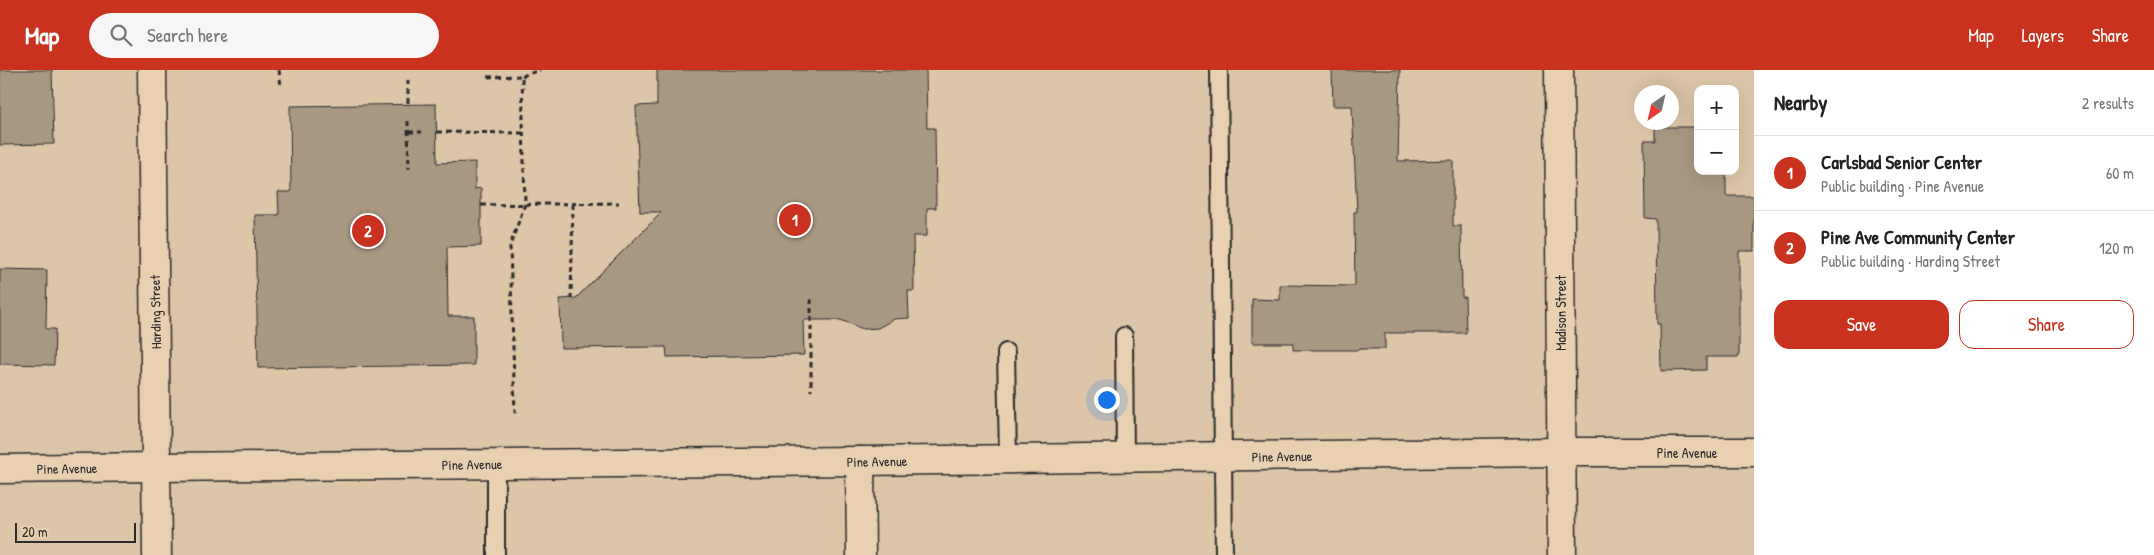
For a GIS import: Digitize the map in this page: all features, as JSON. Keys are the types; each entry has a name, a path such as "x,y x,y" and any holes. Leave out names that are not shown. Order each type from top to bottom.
{"street":[{"name":"Harding Street","path":"152,70 157,555"},
{"name":"Madison Street","path":"1559,70 1562,555"},
{"name":"Pine Avenue","path":"0,469 1560,452 1754,452"},
{"path":"860,461 861,555"}],"lane":[{"path":"1219,70 1224,555"},
{"path":"1124,336 1125,458"},
{"path":"1006,352 1008,459"},
{"path":"496,464 496,555"}],"path":[{"path":"279,70 280,86"},
{"path":"488,77 522,76 540,70"},
{"path":"515,414 510,246 525,204 522,76"},
{"path":"408,80 408,104"},
{"path":"408,121 409,169"},
{"path":"409,132 422,132"},
{"path":"436,132 524,133"},
{"path":"481,204 619,202"},
{"path":"571,298 573,203"},
{"path":"811,300 811,392"}],"building":[{"path":"0,70 52,70 54,144 0,145"},
{"path":"657,70 926,70 927,128 935,128 936,208 927,208 927,236 913,236 914,291 908,291 909,318 894,319 878,328 863,329 841,320 803,320 804,355 667,357 666,347 561,348 560,299 576,298 662,212 640,212 636,106 657,105"},
{"path":"1332,70 1400,70 1398,161 1453,160 1453,226 1461,226 1462,297 1465,297 1466,333 1385,333 1385,349 1293,350 1293,343 1252,343 1252,299 1280,300 1280,285 1355,286 1354,212 1357,212 1352,106 1333,106"},
{"path":"436,104 437,163 475,162 475,189 481,188 481,246 447,247 448,316 474,316 474,365 258,368 255,215 279,215 278,192 291,192 290,106"},
{"path":"1679,127 1694,127 1694,175 1726,175 1726,196 1754,196 1754,251 1739,251 1739,357 1706,357 1706,370 1661,371 1660,324 1657,324 1656,219 1645,218 1644,141 1655,141 1655,130 1679,130"},
{"path":"0,269 47,270 46,329 55,329 54,365 0,364"}],"place":[{"name":"Carlsbad Senior Center","path":"795,220"},
{"name":"Pine Ave Community Center","path":"368,231"}]}
